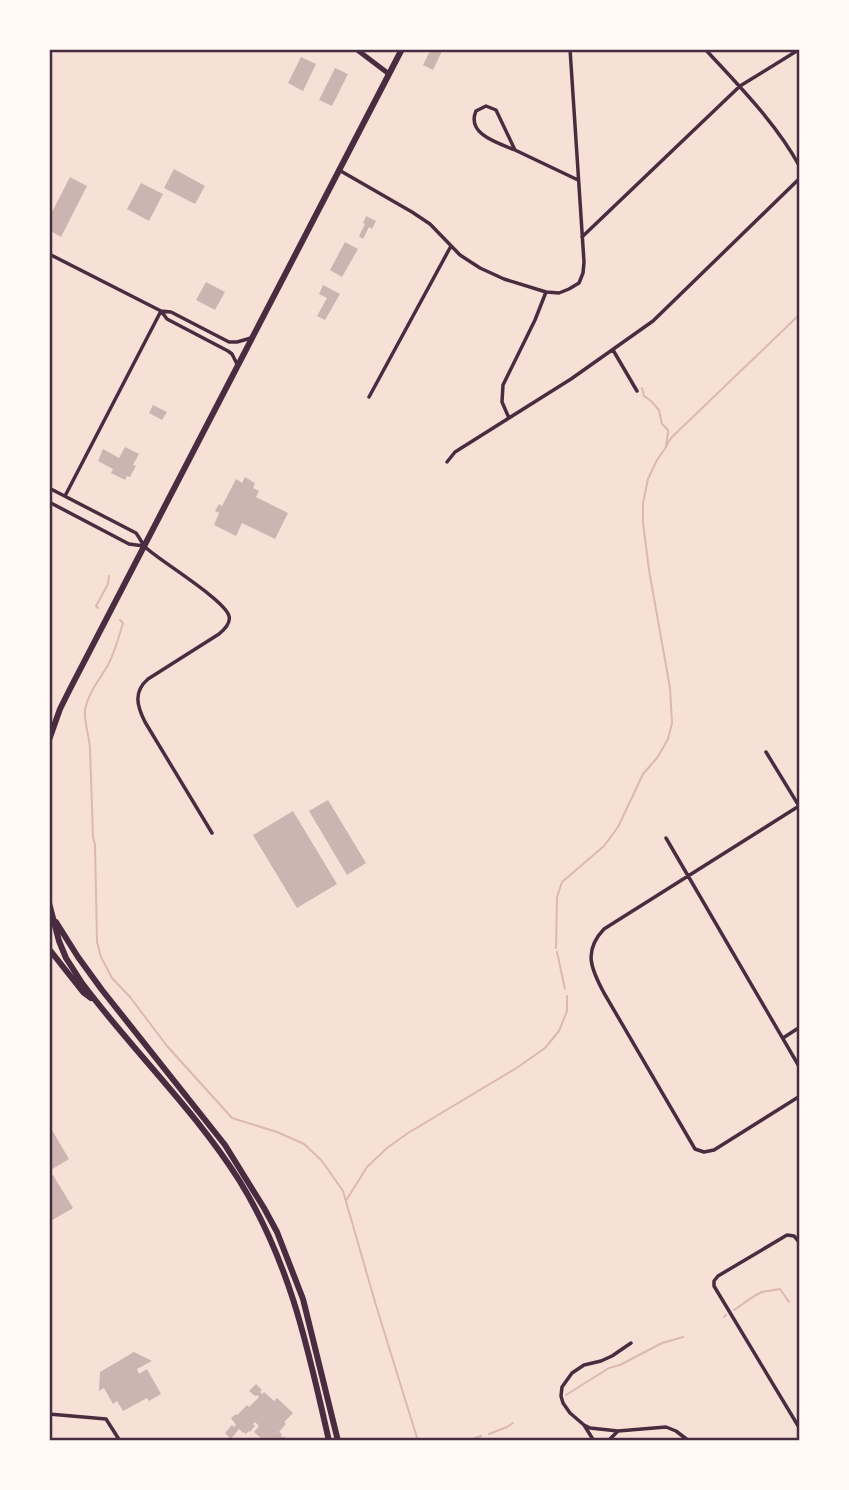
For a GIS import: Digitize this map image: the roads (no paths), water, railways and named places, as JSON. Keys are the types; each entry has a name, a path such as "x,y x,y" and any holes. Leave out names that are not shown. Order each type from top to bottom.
{"highway":[{"path":"49,739 102,628 402,49"},
{"path":"49,903 66,958 99,1004 212,1142 256,1209 277,1253 299,1316 329,1441"},
{"path":"54,918 102,990 225,1145 264,1208 277,1232 303,1299 338,1441"},
{"path":"49,949 83,992 99,1004"}],"main road":[{"path":"356,49 389,74"}],"street":[{"path":"339,170 425,220 460,255 480,268 504,279 546,292 565,291 579,283 584,262 570,49"},
{"path":"705,49 740,86 789,147 800,167"},
{"path":"582,237 740,86 800,49"},
{"path":"515,150 496,110 489,106 479,108 474,115 474,126 480,133 488,138 578,180"},
{"path":"447,462 455,452 572,379 662,314 800,178"},
{"path":"369,397 451,246"},
{"path":"49,254 162,312 170,312 229,342 253,337"},
{"path":"509,418 502,402 503,385 546,292"},
{"path":"162,312 167,319 228,351 238,366"},
{"path":"65,496 162,312"},
{"path":"613,350 637,391"},
{"path":"49,488 136,533 144,546 229,614 226,629 148,678 137,693 140,712 145,722 212,833"},
{"path":"49,502 129,544 144,546"},
{"path":"766,752 799,807 604,929 595,938 590,957 595,976 604,993 694,1147 704,1152 714,1150 800,1096"},
{"path":"666,838 800,1068"},
{"path":"783,1038 800,1027"},
{"path":"800,1243 794,1236 787,1235 714,1281 714,1286 800,1429"},
{"path":"631,1342 612,1356 576,1369 562,1387 563,1403 570,1413 590,1428 618,1431 666,1427 689,1441"},
{"path":"49,1414 106,1419 120,1441"},
{"path":"584,1425 594,1441"},
{"path":"608,1441 618,1431"}],"waterway":[{"path":"666,446 672,437 800,314"},
{"path":"556,948 557,897 562,882 604,846 618,827 643,774 668,739 672,723 670,688 643,523 643,503 648,479 666,447 668,430 662,424 659,410 644,396 642,388"},
{"path":"98,608 96,606 108,584 109,576"},
{"path":"120,620 123,623 113,655 91,692 85,710 90,748 97,942 101,957 112,978 167,1046 232,1118 277,1132 304,1144 322,1161 343,1191 418,1441"},
{"path":"557,952 565,989"},
{"path":"347,1199 367,1167 387,1148 545,1048 559,1031 567,1011 567,996"},
{"path":"734,1310 762,1292 780,1289 789,1302"},
{"path":"566,1395 609,1368 662,1343 683,1337"},
{"path":"489,1434 513,1423"},
{"path":"466,1441 481,1436"}]}
